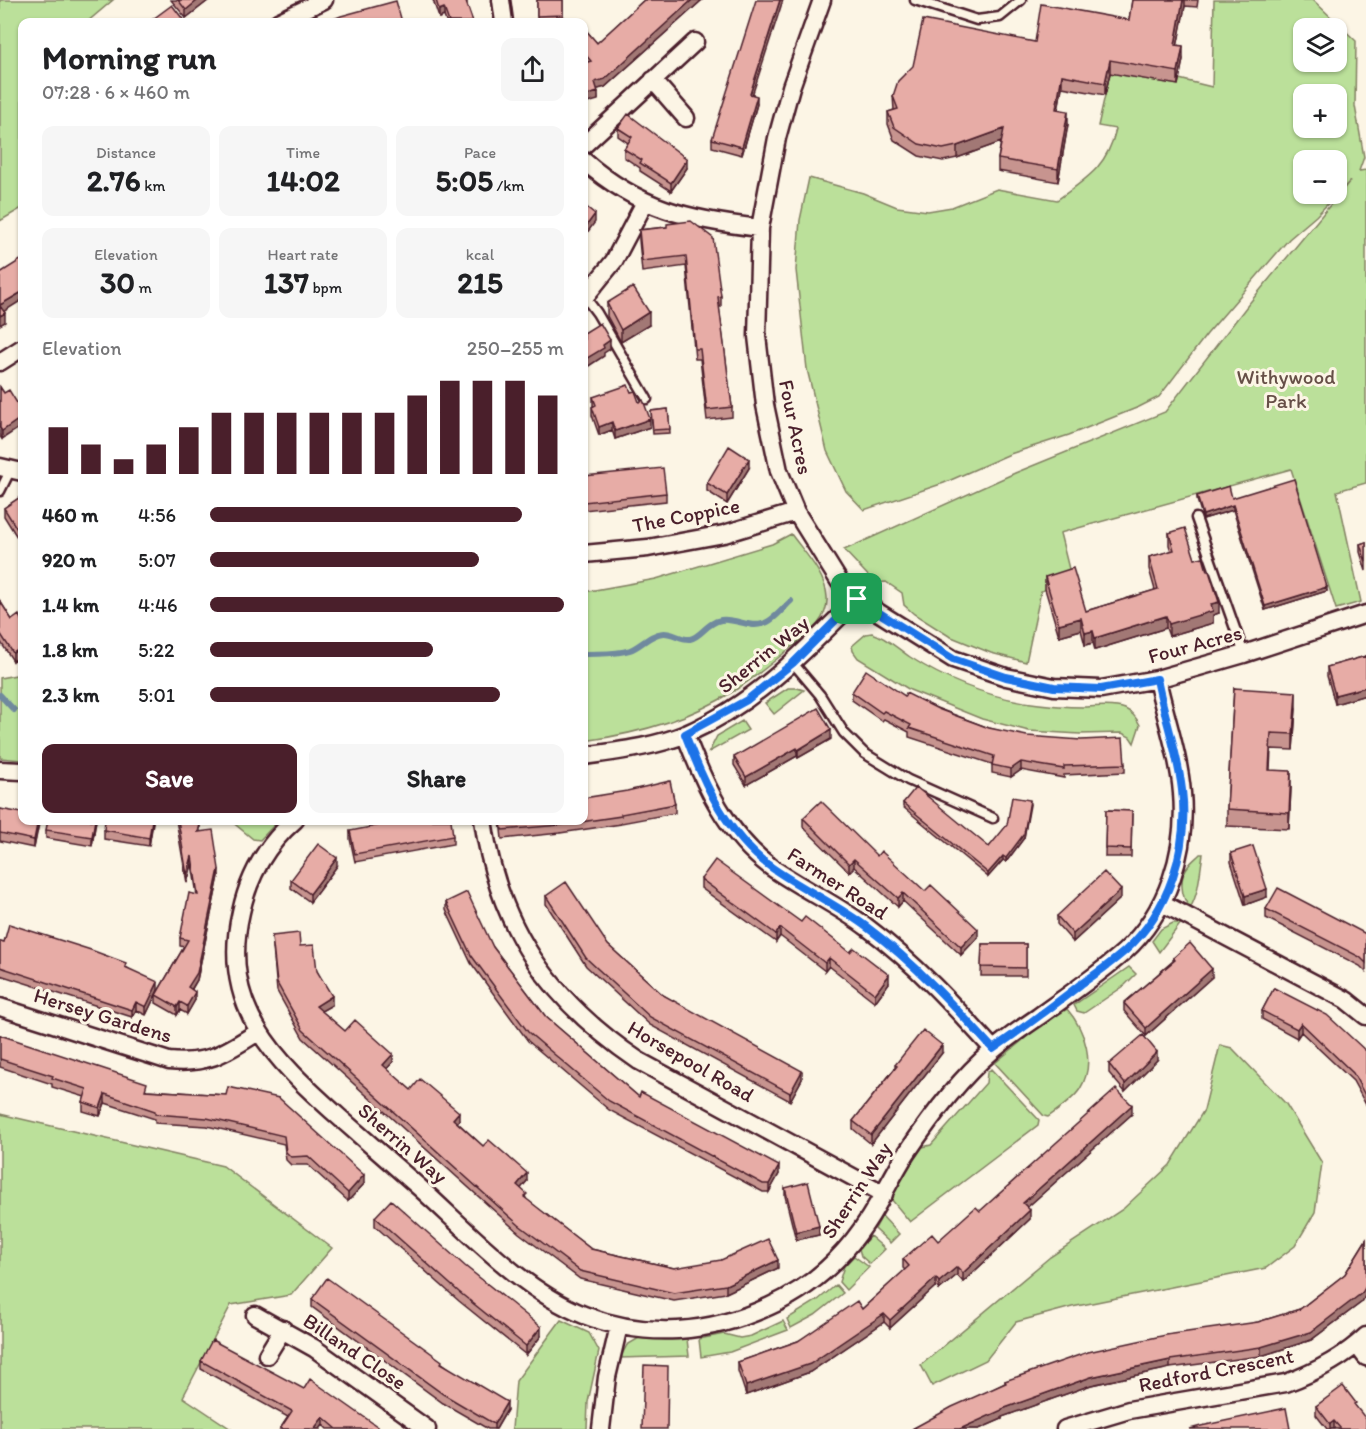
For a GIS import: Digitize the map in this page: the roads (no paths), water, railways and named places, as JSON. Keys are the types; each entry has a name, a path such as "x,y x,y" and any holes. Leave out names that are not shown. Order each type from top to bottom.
{"street":[{"path":"286,18 324,0"},
{"path":"501,0 503,18"},
{"name":"Four Acres","path":"822,0 791,87 780,128 760,228 757,336 765,405 780,471 796,512 839,581 857,599 953,659 1006,677 1054,687 1101,689 1157,679 1244,654 1366,614"},
{"path":"588,141 695,42"},
{"path":"653,80 686,118"},
{"path":"588,164 600,175 645,202 676,214 714,223 760,228"},
{"path":"588,292 614,261 645,202"},
{"path":"0,362 18,351"},
{"name":"The Coppice","path":"588,554 648,548 724,534 796,512"},
{"name":"Sherrin Way","path":"588,755 639,748 685,734 747,700 793,663 857,599"},
{"name":"Sherrin Way","path":"290,825 272,843 251,877 236,940 237,965 245,1005 265,1043 306,1088 537,1291 585,1316 619,1326 659,1331 685,1331 713,1327 742,1318 792,1296 835,1262 854,1239 884,1194 921,1131 965,1077 993,1049 1125,951 1144,930 1162,903 1178,861 1183,831 1179,770 1157,679"},
{"name":"Farmer Road","path":"685,734 704,782 720,811 750,849 771,866 845,912 888,944 928,980 993,1049"},
{"path":"0,770 18,771"},
{"name":"Horsepool Road","path":"484,825 490,860 513,925 548,980 581,1016 639,1061 884,1194"},
{"path":"1162,903 1346,1000 1366,1016"},
{"name":"Hersey Gardens","path":"0,1007 160,1058 188,1063 225,1053 258,1032"},
{"name":"Billand Close","path":"255,1315 314,1348 427,1429"},
{"path":"601,1429 607,1377 619,1326"},
{"path":"267,1354 283,1329"},
{"name":"Redford Crescent","path":"1065,1429 1129,1410 1286,1383 1310,1374 1363,1346"}],"lane":[{"path":"915,0 977,20 1000,17 1021,0"},
{"path":"588,303 647,399"},
{"path":"0,491 11,469"},
{"path":"1196,518 1244,654"},
{"path":"793,663 820,695 844,733 864,753 908,780 993,818"}],"waterway":[{"path":"588,654 624,652 663,633 694,638 716,621 721,620 752,625 766,623 791,601"},
{"path":"0,695 14,710"}],"park label":[{"name":"Withywood Park","path":"1286,388"}]}
